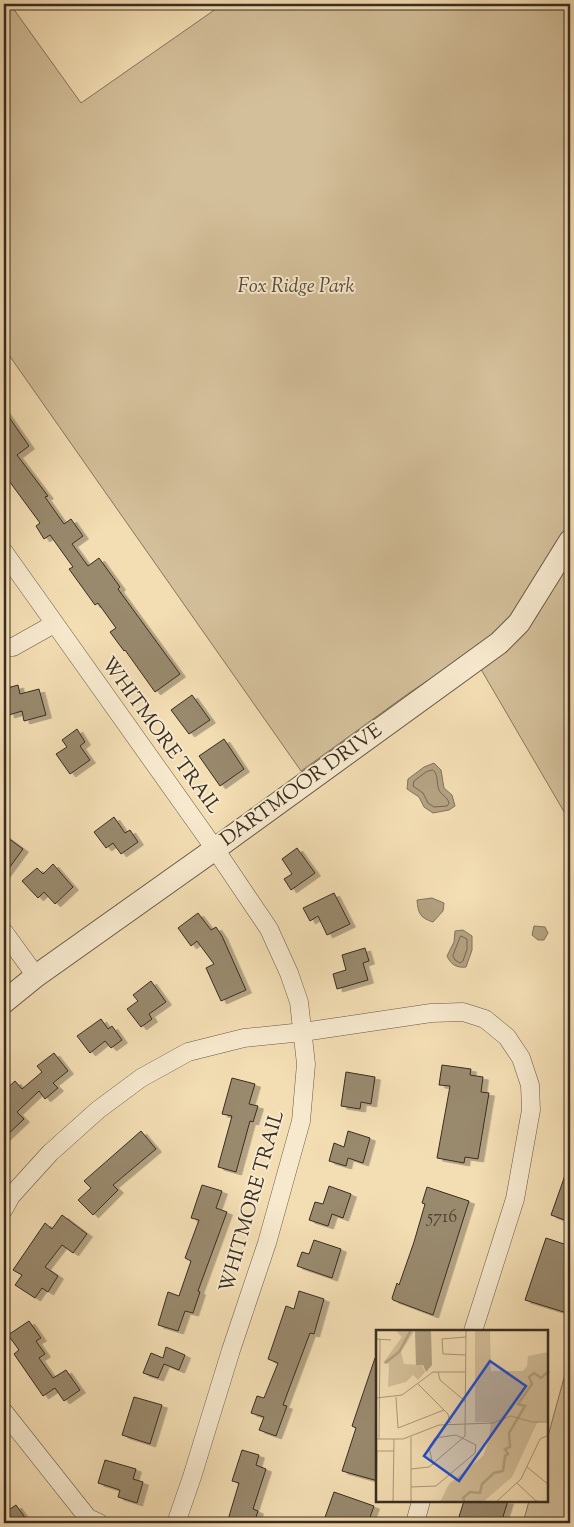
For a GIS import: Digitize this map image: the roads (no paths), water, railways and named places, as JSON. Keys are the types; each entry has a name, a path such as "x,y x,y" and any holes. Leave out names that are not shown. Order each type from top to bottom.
{"street":[{"name":"DARTMOOR DRIVE","path":"4,1002 36,976 499,643 519,623 570,541"},
{"name":"WHITMORE TRAIL","path":"4,552 269,928 290,973 299,1002 306,1064 301,1121 267,1244 176,1523"},
{"path":"4,647 13,647 54,624"},
{"path":"4,932 36,976"},
{"path":"4,1209 12,1196 50,1152 98,1110 141,1078 188,1052 244,1038 303,1032 430,1013 463,1012 485,1019 507,1037 521,1058 530,1085 531,1110 514,1199 473,1330"},
{"path":"4,1412 88,1518 99,1523"},
{"path":"415,1523 421,1502"}],"water":[{"path":"434,763 441,770 444,788 452,795 455,806 449,810 433,813 424,807 419,797 407,789 408,779 424,767"},
{"path":"432,898 444,903 443,911 433,922 425,919 420,914 417,900"},
{"path":"534,926 545,927 548,933 544,940 538,940 532,935"},
{"path":"463,930 472,936 472,950 466,967 452,964 447,956 454,942 455,931"}],"park label":[{"name":"Fox Ridge Park","path":"296,287"}]}
